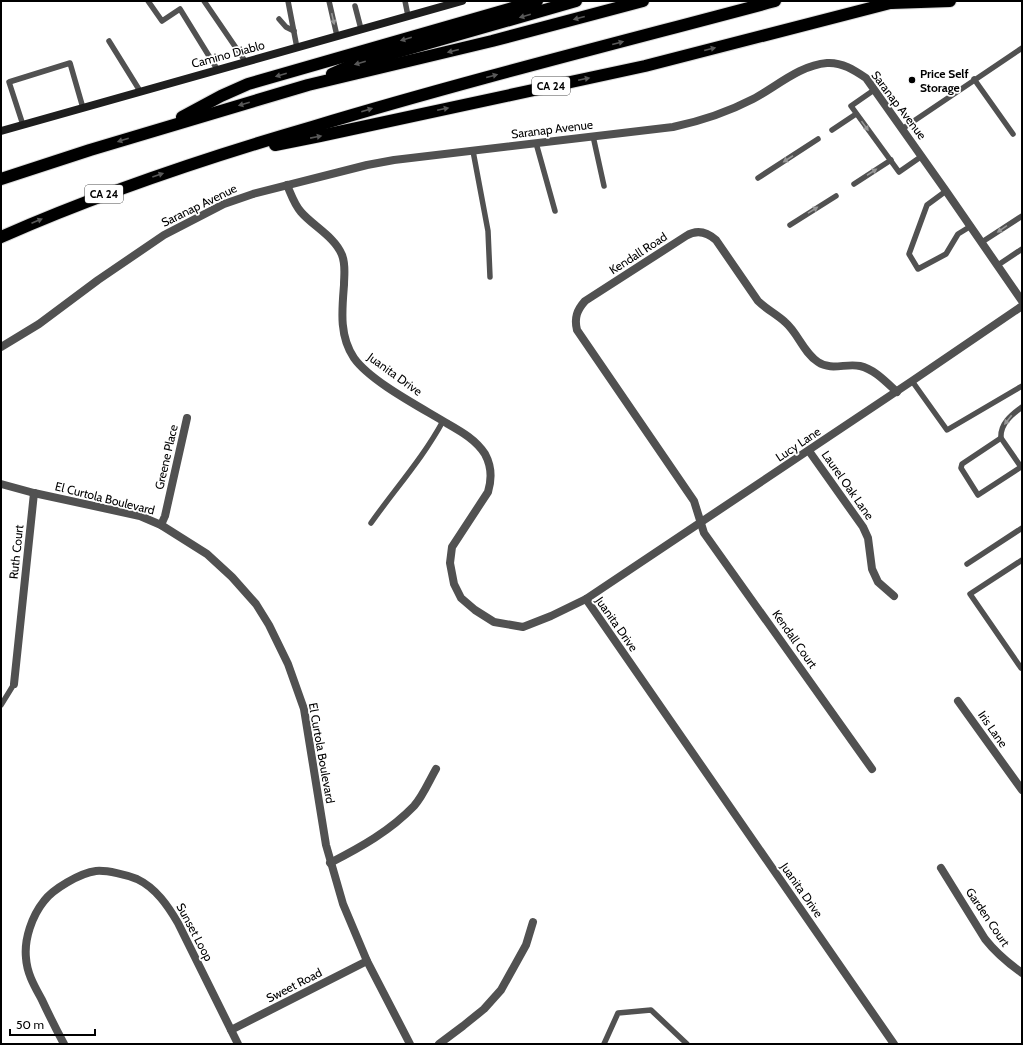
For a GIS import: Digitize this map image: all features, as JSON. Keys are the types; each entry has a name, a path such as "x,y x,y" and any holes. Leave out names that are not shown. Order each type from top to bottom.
{"highway":[{"path":"160,129 221,96 248,84 537,1"},
{"path":"308,85 352,65 576,1"},
{"path":"1,179 160,129 308,85 492,41 643,1"},
{"path":"209,158 408,98 775,1"},
{"path":"894,2 950,1"},
{"name":"CA 24","path":"1,237 116,190 209,158 320,136 645,66 894,2"}],"street":[{"name":"Camino Diablo","path":"1,131 408,16 443,3 462,1"},
{"name":"Saranap Avenue","path":"1,347 39,324 98,280 164,235 224,204 253,194 367,165 394,160 673,127 700,121 726,112 754,99 801,71 827,63 841,64 866,78 1022,300"},
{"name":"Juanita Drive","path":"287,185 294,202 300,211 330,238 342,256 345,266 341,316 346,339 354,358 362,368 372,376 470,437 485,454 491,471 491,482 488,492 452,547 450,563 452,577 461,598 475,610 494,622 523,627 551,616 586,599 894,1044"},
{"name":"Kendall Road","path":"701,522 694,501 577,330 575,322 576,315 585,301 693,232 709,234 716,240 758,301 765,308 785,322 818,362 835,367 858,366 870,369 897,392"},
{"name":"Lucy Lane","path":"586,599 912,382 1022,306"},
{"name":"Greene Place","path":"161,524 165,516 187,418"},
{"name":"Laurel Oak Lane","path":"809,451 863,526 868,538 872,569 878,582 894,596"},
{"name":"El Curtola Boulevard","path":"1,484 34,493 140,516 161,524 208,554 232,577 256,604 269,625 288,664 304,709 326,845 343,904 367,962 410,1044"},
{"name":"Ruth Court","path":"14,684 34,493"},
{"name":"Kendall Court","path":"701,522 704,533 872,769"},
{"name":"Iris Lane","path":"958,700 1022,790"},
{"path":"330,862 363,846 393,826 415,805 436,769"},
{"name":"Garden Court","path":"941,868 990,944 1003,960 1022,973"},
{"name":"Sunset Loop","path":"64,1044 29,974 26,957 28,935 34,918 45,900 80,875 96,871 119,874 138,880 153,889 167,905 178,923 238,1044"},
{"path":"439,1044 484,1009 501,990 526,946 533,922"},
{"name":"Sweet Road","path":"231,1030 367,962"}],"lane":[{"path":"148,1 162,21 180,9 217,69"},
{"path":"204,1 245,61"},
{"path":"288,1 296,48"},
{"path":"328,1 337,36"},
{"path":"404,1 408,16"},
{"path":"355,6 361,29"},
{"path":"279,19 286,27 294,31"},
{"path":"109,41 140,91"},
{"path":"902,129 1022,48"},
{"path":"23,125 9,82 70,63 83,108"},
{"path":"974,79 1013,134"},
{"path":"874,90 850,106 899,172 922,156"},
{"path":"832,130 856,114"},
{"path":"593,136 604,186"},
{"path":"758,178 818,139"},
{"path":"536,143 556,211"},
{"path":"472,151 488,231 490,277"},
{"path":"854,184 891,160"},
{"path":"946,191 927,205 909,254 918,269 946,254 958,234 971,226"},
{"path":"790,225 836,196"},
{"path":"982,242 1022,216"},
{"path":"998,265 1022,249"},
{"path":"912,382 947,430 1022,386"},
{"path":"1001,438 960,468 976,494 980,495 1022,467 1001,438 1001,431 1005,423 1014,412 1022,407"},
{"path":"371,523 422,456 443,421"},
{"path":"967,564 1022,528"},
{"path":"1021,668 970,594 1022,560"},
{"path":"1,705 14,684"},
{"path":"604,1044 618,1013 652,1010 687,1044"}],"place":[{"name":"Price Self Storage","path":"912,80"}]}
